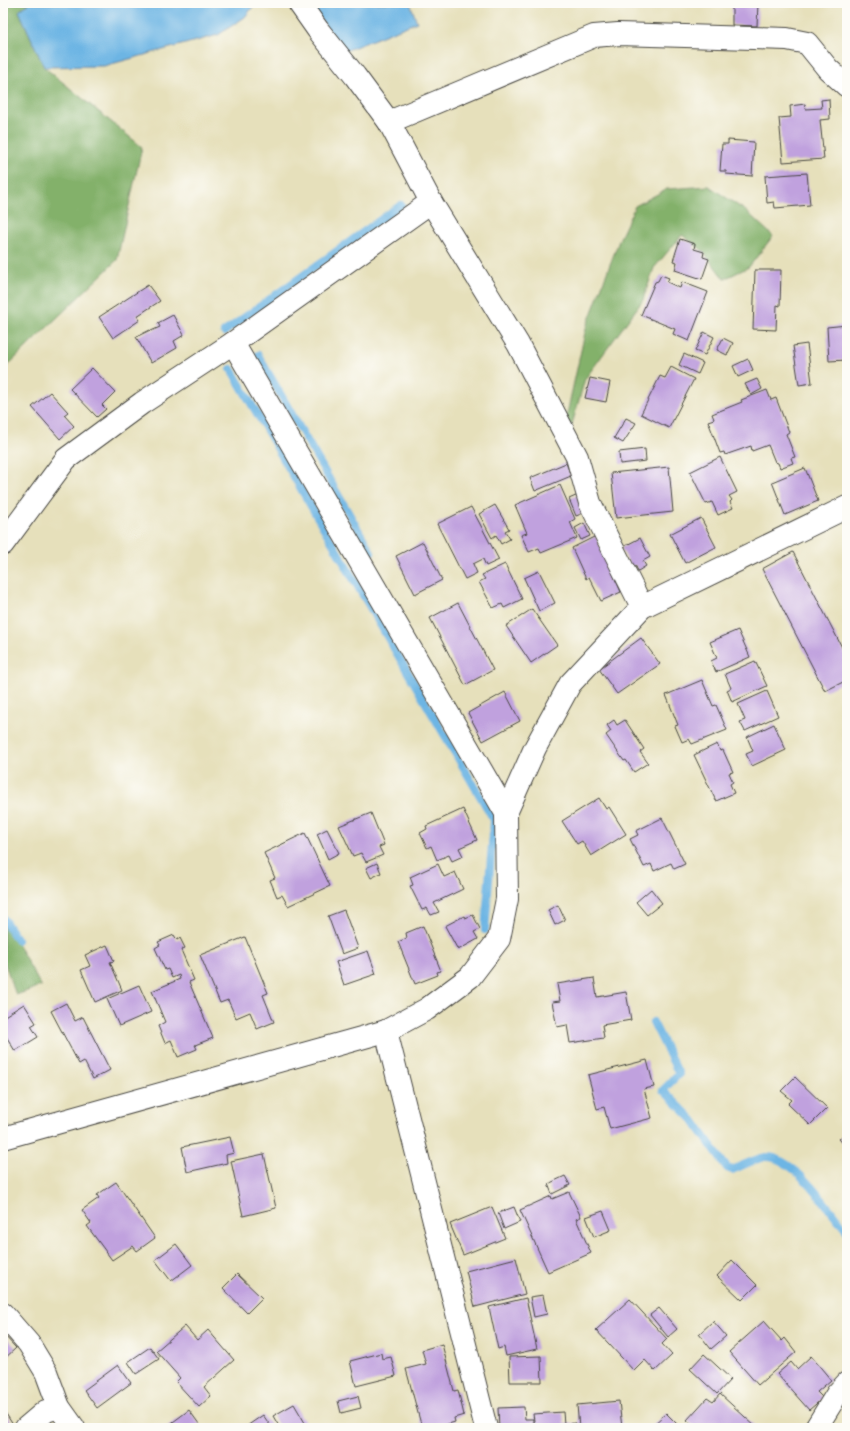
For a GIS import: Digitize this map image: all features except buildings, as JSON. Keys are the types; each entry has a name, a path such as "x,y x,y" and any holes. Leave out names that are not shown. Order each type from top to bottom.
{"street":[{"path":"300,3 318,30 389,122 431,202 518,344 574,450 590,503 642,607"},
{"path":"389,122 594,36 600,35 618,34 788,39 807,43 828,69 847,86"},
{"path":"3,544 66,458 142,403 233,343 431,202"},
{"path":"233,343 506,813"},
{"path":"3,1138 386,1031 427,1009 470,977 499,939 507,899 506,813 535,748 570,684 642,607 847,507"},
{"path":"386,1031 486,1428"},
{"path":"3,1314 29,1344 46,1372 59,1407 74,1428"},
{"path":"816,1428 837,1394 847,1383"},
{"path":"26,1428 46,1412 59,1407"}],"green space":[{"path":"3,3 29,3 19,11 44,67 142,147 117,260 3,370"},
{"path":"709,186 746,211 773,236 749,267 724,279 702,250 682,235 654,268 643,300 585,379 571,428 566,418 586,328 620,238 635,206 667,189"},
{"path":"3,918 41,986 16,995 3,959"}],"water":[{"path":"29,3 256,3 245,17 218,35 104,66 44,67 19,11"},
{"path":"308,3 410,3 417,22 345,51"}],"waterway":[{"path":"224,332 401,205"},
{"path":"258,355 371,552"},
{"path":"231,369 494,820 485,930"},
{"path":"3,918 17,940"},
{"path":"653,1022 679,1074 663,1090 693,1120 727,1168 732,1170 764,1157 778,1159 789,1166 811,1186 847,1231"}]}
